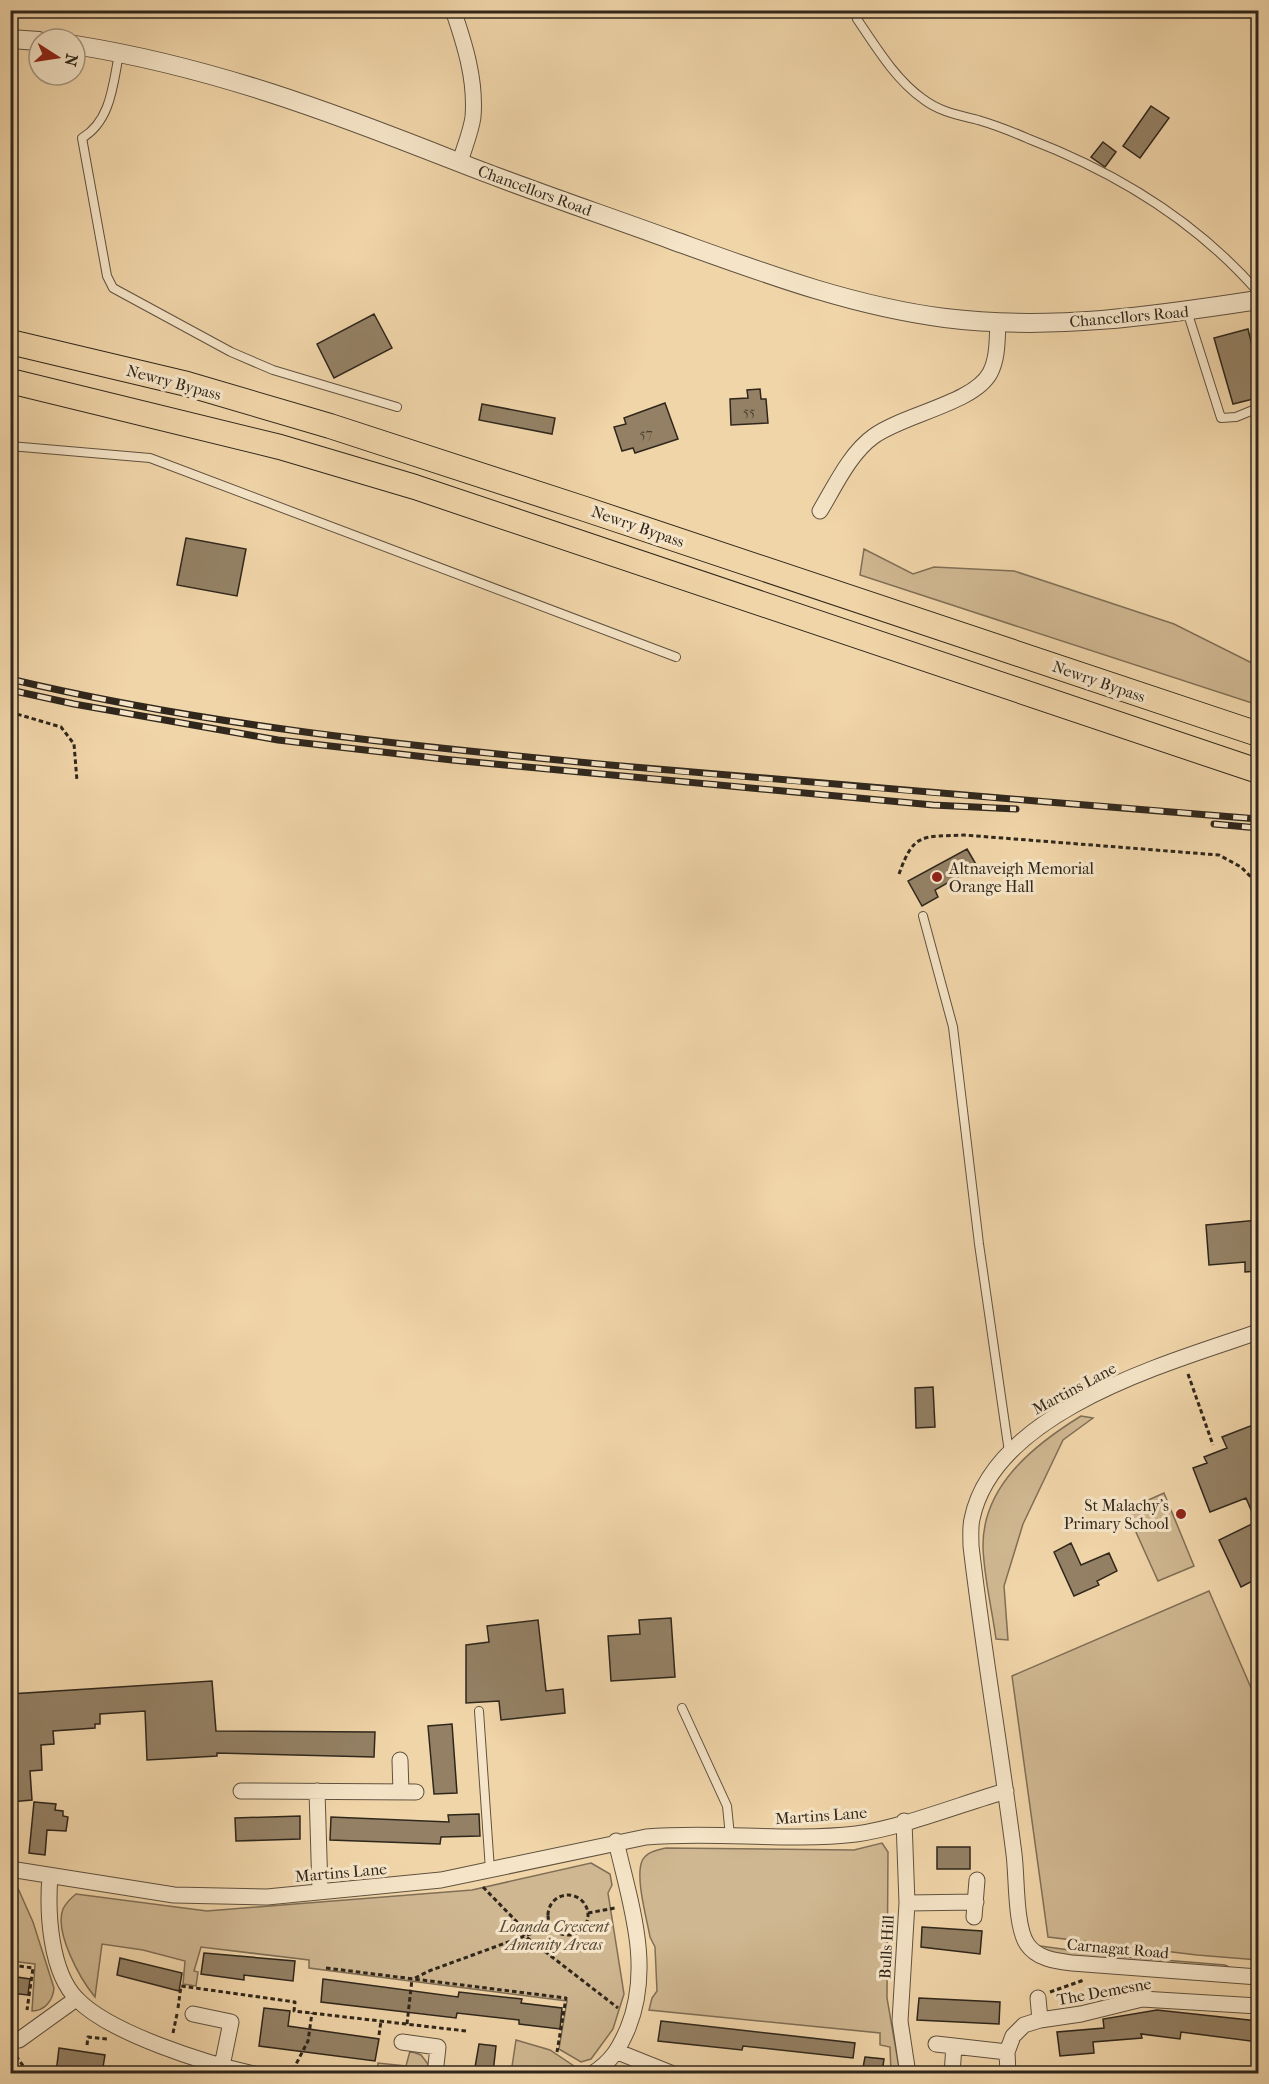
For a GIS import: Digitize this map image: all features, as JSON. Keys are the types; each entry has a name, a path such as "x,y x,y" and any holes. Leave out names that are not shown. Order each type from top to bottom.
{"highway":[{"name":"Newry Bypass","path":"10,342 187,384 330,426 585,508 1258,734"},
{"name":"Newry Bypass","path":"10,381 280,447 415,487 1258,771"}],"street":[{"path":"453,10 469,56 472,92 473,118 460,162"},
{"path":"10,39 27,40"},
{"name":"Chancellors Road","path":"87,47 208,72 295,99 460,162 808,287 909,312 998,322 1084,322 1188,311 1258,300"},
{"path":"820,511 857,452 873,436 896,422 971,393 982,384 991,371 996,353 998,322"},
{"name":"Martins Lane","path":"10,1869 174,1895 267,1897 471,1875 616,1841 678,1834 800,1837 858,1834 1006,1791 971,1546 972,1519 980,1494 1009,1452 1039,1425 1106,1389 1258,1332"},
{"path":"241,1791 409,1792 399,1760"},
{"path":"317,1791 320,1892"},
{"name":"Carnagat Road","path":"1006,1791 1022,1930 1027,1944 1038,1954 1050,1960 1094,1965 1258,1977"},
{"name":"Bulls Hill","path":"904,1821 907,1903 900,2021 908,2073"},
{"path":"592,2073 606,2065 618,2052 635,2010 641,1977 639,1939 616,1841"},
{"path":"50,1876 49,1923 59,1967 76,1999 112,2024 193,2058 254,2073"},
{"path":"907,1903 975,1910 977,1880"},
{"path":"1038,1998 1040,2020"},
{"path":"10,2040 19,2040 76,1999"},
{"name":"The Demesne","path":"1007,2052 1013,2036 1024,2025 1142,1999 1258,2006"},
{"path":"193,2014 231,2022 222,2066"},
{"path":"402,2042 438,2047 435,2073"},
{"path":"936,2044 1007,2052 1008,2073"},
{"path":"952,2073 954,2046"},
{"path":"618,2052 673,2073"}],"lane":[{"path":"856,10 857,19 891,68 922,99 944,112 980,121 1077,158 1149,197 1241,272 1258,292"},
{"path":"120,52 104,117 96,130 82,138 107,276 113,288 231,352 273,370 397,407"},
{"path":"1188,311 1221,418 1236,417 1258,408"},
{"path":"10,446 150,458 676,657"},
{"path":"923,916 953,1027 979,1244 1009,1452"},
{"path":"682,1708 727,1806 730,1836"},
{"path":"479,1711 490,1872"}],"path":[{"path":"10,712 61,728 74,744 77,781"},
{"path":"899,874 909,848 925,837 964,835 1219,855 1241,867 1258,884"},
{"path":"1188,1374 1213,1445"},
{"path":"471,1875 517,1922 525,1936 623,2012"},
{"path":"559,1898 578,1898 586,1906 588,1912 585,1926 581,1931 568,1935 561,1934 552,1926 549,1913 559,1898"},
{"path":"588,1912 615,1908"},
{"path":"413,1979 552,1926"},
{"path":"585,1926 594,1931"},
{"path":"12,1965 33,1968 27,2010"},
{"path":"1038,1998 1053,1990 1084,1980 1090,1976 1094,1965"},
{"path":"326,1968 566,1998 557,2052"},
{"path":"407,2024 413,1979"},
{"path":"173,2033 181,1986 295,2002 294,2011 466,2031"},
{"path":"293,2070 308,2041 312,2013"},
{"path":"379,2035 381,2021"},
{"path":"87,2045 88,2037 112,2040"},
{"path":"19,2061 29,2073"}],"green space":[{"path":"864,549 913,574 934,567 1014,571 1174,624 1258,666 1258,705 860,575"},
{"path":"1081,1416 1093,1418 1063,1440 1023,1524 1004,1586 1008,1640 996,1639 986,1582 983,1547 985,1525 991,1505 1001,1486 1029,1454"},
{"path":"1164,1493 1194,1566 1158,1581 1126,1510"},
{"path":"1209,1591 1258,1704 1258,1960 1048,1937 1012,1676"},
{"name":"Loanda Crescent Amenity Areas","path":"882,1843 888,1852 887,1998 900,2073 891,2073 890,2047 880,2045 880,2033 649,2010 652,1998 657,1991 655,1947 650,1937 644,1910 640,1878 640,1868 646,1855 666,1848 854,1850"},
{"name":"Loanda Crescent Amenity Areas","path":"591,1863 610,1874 612,1885 608,1893 624,1994 613,2029 591,2059 581,2062 559,2049 567,2001 309,1968 309,1960 201,1947 194,1971 198,1972 196,1986 183,1984 185,1961 143,1950 102,1944 95,1997 82,1979 70,1955 62,1930 63,1909 76,1894 207,1911 472,1890"},
{"path":"11,1884 17,1886 33,1922 54,1988 48,2004 37,2011 32,2011 35,1964 11,1961"},
{"path":"1040,1946 1114,1956 1225,1965 1231,1968 1063,1955 1043,1951"},
{"path":"516,2040 550,2050 574,2066 573,2070 563,2074 511,2073"},
{"path":"410,2051 421,2055 428,2064 427,2073 377,2073 378,2063 406,2066"}],"building":[{"path":"1151,106 1169,118 1140,158 1123,146"},
{"path":"1103,142 1116,152 1105,167 1091,157"},
{"path":"374,314 392,348 334,378 317,344"},
{"path":"1248,329 1258,371 1258,392 1255,393 1257,398 1233,404 1214,338"},
{"path":"760,389 761,399 766,399 768,423 731,425 730,399 748,398 747,390"},
{"path":"665,403 678,439 635,453 633,448 622,451 614,427 626,424 624,418"},
{"path":"482,404 555,418 552,434 479,420"},
{"path":"186,538 246,549 237,596 177,585"},
{"name":"Altnaveigh Memorial Orange Hall","path":"967,849 977,866 935,890 938,897 922,906 908,881"},
{"path":"1258,1220 1258,1271 1245,1272 1245,1262 1209,1265 1206,1225"},
{"path":"933,1387 935,1427 916,1428 915,1388"},
{"path":"1258,1423 1258,1578 1241,1587 1219,1540 1256,1522 1246,1498 1210,1512 1193,1468 1207,1463 1204,1457 1227,1448 1222,1437"},
{"path":"1071,1543 1081,1565 1109,1553 1117,1571 1097,1581 1099,1585 1074,1596 1054,1552"},
{"path":"671,1618 675,1677 611,1681 608,1636 640,1634 639,1620"},
{"path":"538,1620 546,1691 563,1689 565,1713 501,1720 499,1701 466,1703 466,1645 489,1642 487,1626"},
{"path":"212,1681 216,1731 375,1732 374,1757 217,1753 217,1756 147,1760 145,1711 100,1714 100,1724 95,1724 95,1728 53,1731 54,1744 41,1745 42,1770 30,1771 32,1800 10,1802 10,1694"},
{"path":"452,1724 457,1793 434,1794 428,1726"},
{"path":"34,1802 56,1804 55,1810 63,1811 63,1816 68,1817 66,1831 47,1830 45,1855 29,1853"},
{"path":"479,1814 480,1836 441,1837 440,1844 330,1840 331,1817 449,1822 448,1815"},
{"path":"300,1816 300,1839 236,1841 235,1818"},
{"path":"937,1847 970,1847 970,1869 937,1869"},
{"path":"922,1927 982,1931 980,1954 921,1947"},
{"path":"204,1953 295,1961 293,1981 244,1975 244,1980 201,1974"},
{"path":"120,1958 182,1973 179,1991 117,1975"},
{"path":"10,1976 30,1979 28,1995 10,1993"},
{"path":"323,1979 458,1997 459,1992 522,1999 521,2003 562,2008 560,2029 519,2024 519,2020 457,2013 456,2018 321,2002"},
{"path":"919,1998 1000,2002 999,2024 917,2020"},
{"path":"264,2008 290,2011 288,2026 379,2039 375,2061 259,2046"},
{"path":"1157,2010 1258,2021 1258,2042 1181,2032 1180,2039 1141,2034 1142,2038 1093,2042 1094,2053 1060,2056 1057,2032 1104,2028 1103,2019"},
{"path":"661,2021 855,2043 853,2058 743,2046 742,2050 658,2041"},
{"path":"479,2044 496,2046 493,2073 474,2073"},
{"path":"59,2048 105,2055 102,2073 56,2073"},
{"path":"865,2057 884,2059 882,2073 862,2073"}],"railway":[{"path":"10,679 159,710 384,742 691,772 1258,819"},
{"path":"10,690 74,704 278,740 452,760 933,805 1016,809"},
{"path":"1214,824 1258,828"}],"place":[{"name":"Altnaveigh Memorial Orange Hall","path":"937,877"},
{"name":"St Malachy's Primary School","path":"1181,1514"}]}
